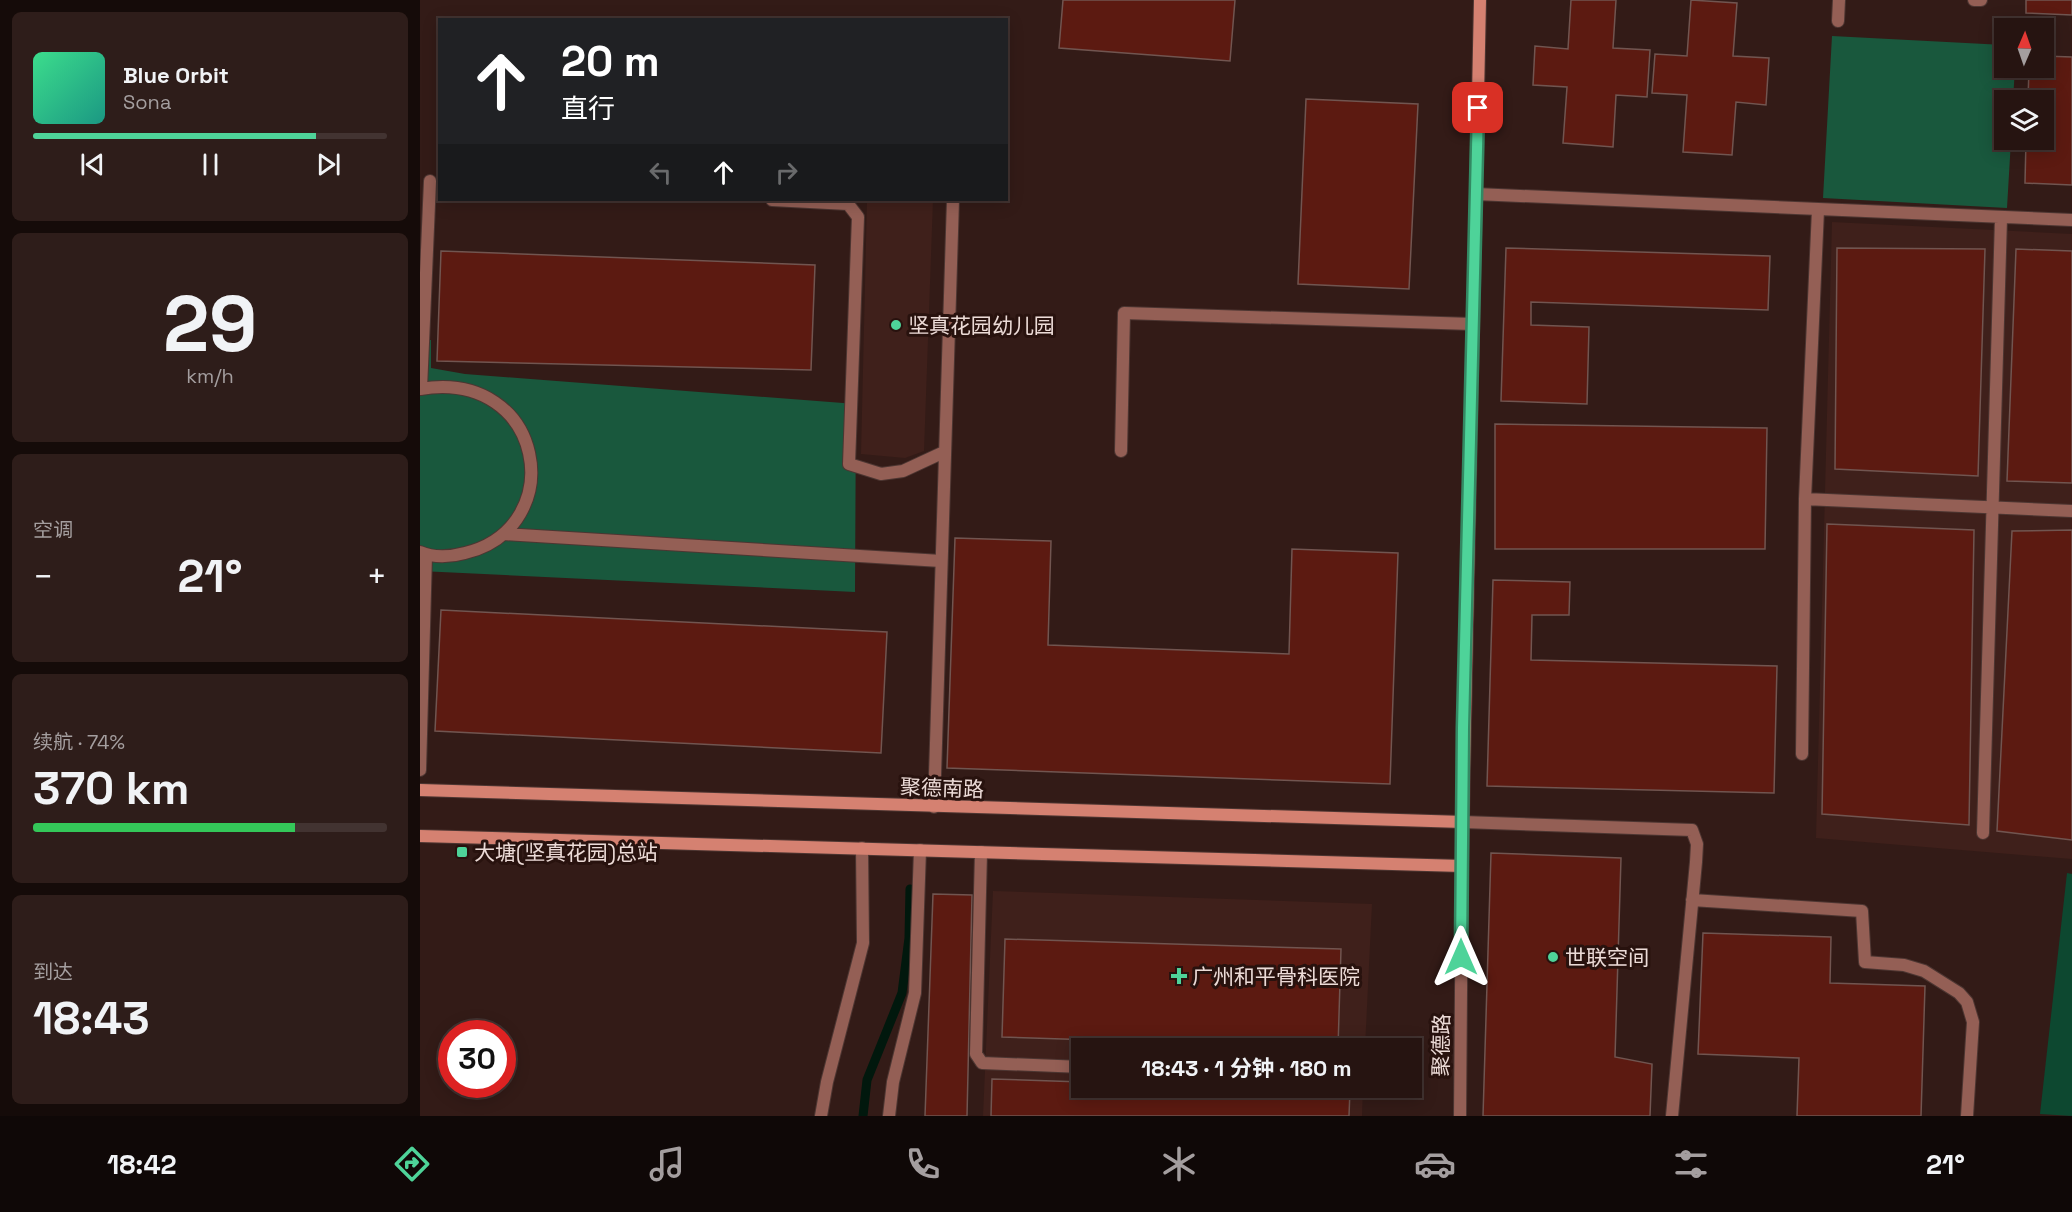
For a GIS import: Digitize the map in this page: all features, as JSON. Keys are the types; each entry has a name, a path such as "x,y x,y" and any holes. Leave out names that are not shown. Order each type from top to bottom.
{"street":[{"path":"420,836 1462,866 1480,0"},
{"path":"1838,21 1839,0"},
{"path":"1974,0 1981,0"},
{"path":"420,770 423,554 453,556 481,549 504,534 522,511 531,484 530,455 520,429 502,406 477,391 449,385 420,389 430,181"},
{"path":"1476,194 2072,220"},
{"path":"791,201 848,204 858,217 849,464 881,474 903,471 944,452"},
{"path":"934,807 953,201"},
{"path":"1802,754 1805,499 1818,210"},
{"path":"1983,833 2001,218"},
{"path":"1121,450 1124,313 1472,324"},
{"path":"1805,499 2072,511"},
{"path":"504,534 941,561"},
{"name":"聚德南路","path":"420,790 1463,822"},
{"path":"1463,822 1692,830 1697,844 1671,1116"},
{"path":"821,1116 827,1082 862,943 861,848"},
{"path":"889,1116 893,1082 915,993 920,850"},
{"path":"981,852 976,1054 982,1064 1071,1067"},
{"name":"聚德路","path":"1460,1116 1462,866"},
{"path":"1692,900 1862,911 1865,962 1904,964 1924,971 1959,993 1972,1011 1967,1116"}],"shaded area":[{"name":"坚真花园幼儿园","path":"867,201 933,201 924,451 905,458 861,454"},
{"path":"1832,222 2072,234 2072,859 1816,838"},
{"name":"广州和平骨科医院","path":"993,891 1372,904 1365,1038 1071,1038 1071,1098 1363,1098 1362,1116 983,1116"}],"green space":[{"path":"1832,36 1994,44 1994,78 2014,78 2014,90 1994,90 1994,150 2010,150 2007,208 1823,198"},
{"path":"420,340 431,340 431,368 465,374 856,404 855,592 420,571"},
{"path":"2067,873 2072,874 2072,1116 2040,1114"}],"building":[{"path":"1063,0 1235,0 1230,61 1059,48"},
{"path":"1571,0 1616,0 1613,48 1650,50 1647,97 1616,95 1613,147 1563,143 1567,87 1533,85 1535,46 1568,49"},
{"path":"1691,0 1737,3 1733,56 1769,58 1766,105 1736,102 1732,155 1683,152 1687,95 1652,93 1655,54 1687,56"},
{"path":"2026,0 2072,0 2072,15 2026,13"},
{"path":"2054,56 2072,57 2072,185 2025,183 2026,150 2054,150 2054,90 2028,90 2029,78 2054,78"},
{"path":"1306,99 1418,104 1409,289 1298,284"},
{"path":"1506,248 1770,256 1768,310 1531,302 1531,325 1589,327 1587,404 1501,401"},
{"path":"1837,248 1985,249 1978,476 1835,469"},
{"path":"2016,249 2072,251 2072,483 2007,481"},
{"path":"441,251 815,265 811,370 437,361"},
{"path":"1495,424 1767,428 1765,549 1495,549"},
{"path":"1827,524 1974,530 1969,825 1822,814"},
{"path":"2072,530 2072,840 1997,831 2012,531"},
{"path":"955,538 1051,541 1048,645 1289,654 1292,549 1398,553 1390,784 947,768"},
{"path":"1493,580 1570,582 1569,615 1532,615 1531,660 1777,666 1774,793 1487,786"},
{"path":"441,610 887,632 881,753 435,731"},
{"name":"世联空间","path":"1491,853 1621,858 1615,1057 1652,1064 1650,1116 1483,1116"},
{"path":"933,894 972,895 967,1116 925,1116"},
{"path":"1703,933 1831,937 1830,983 1925,986 1921,1116 1797,1116 1799,1058 1698,1054"},
{"path":"1005,939 1341,949 1338,1038 1071,1039 1002,1037"},
{"path":"992,1079 1071,1082 1071,1098 1350,1098 1349,1116 991,1116"}],"waterway":[{"path":"863,1116 867,1080 902,993 909,938 910,889"}],"place":[{"name":"坚真花园幼儿园","path":"896,325"},
{"name":"大塘(坚真花园)总站","path":"462,852"},
{"name":"世联空间","path":"1553,957"},
{"name":"广州和平骨科医院","path":"1179,976"}],"route":[{"path":"1461,957 1463,728 1478,108"}]}
